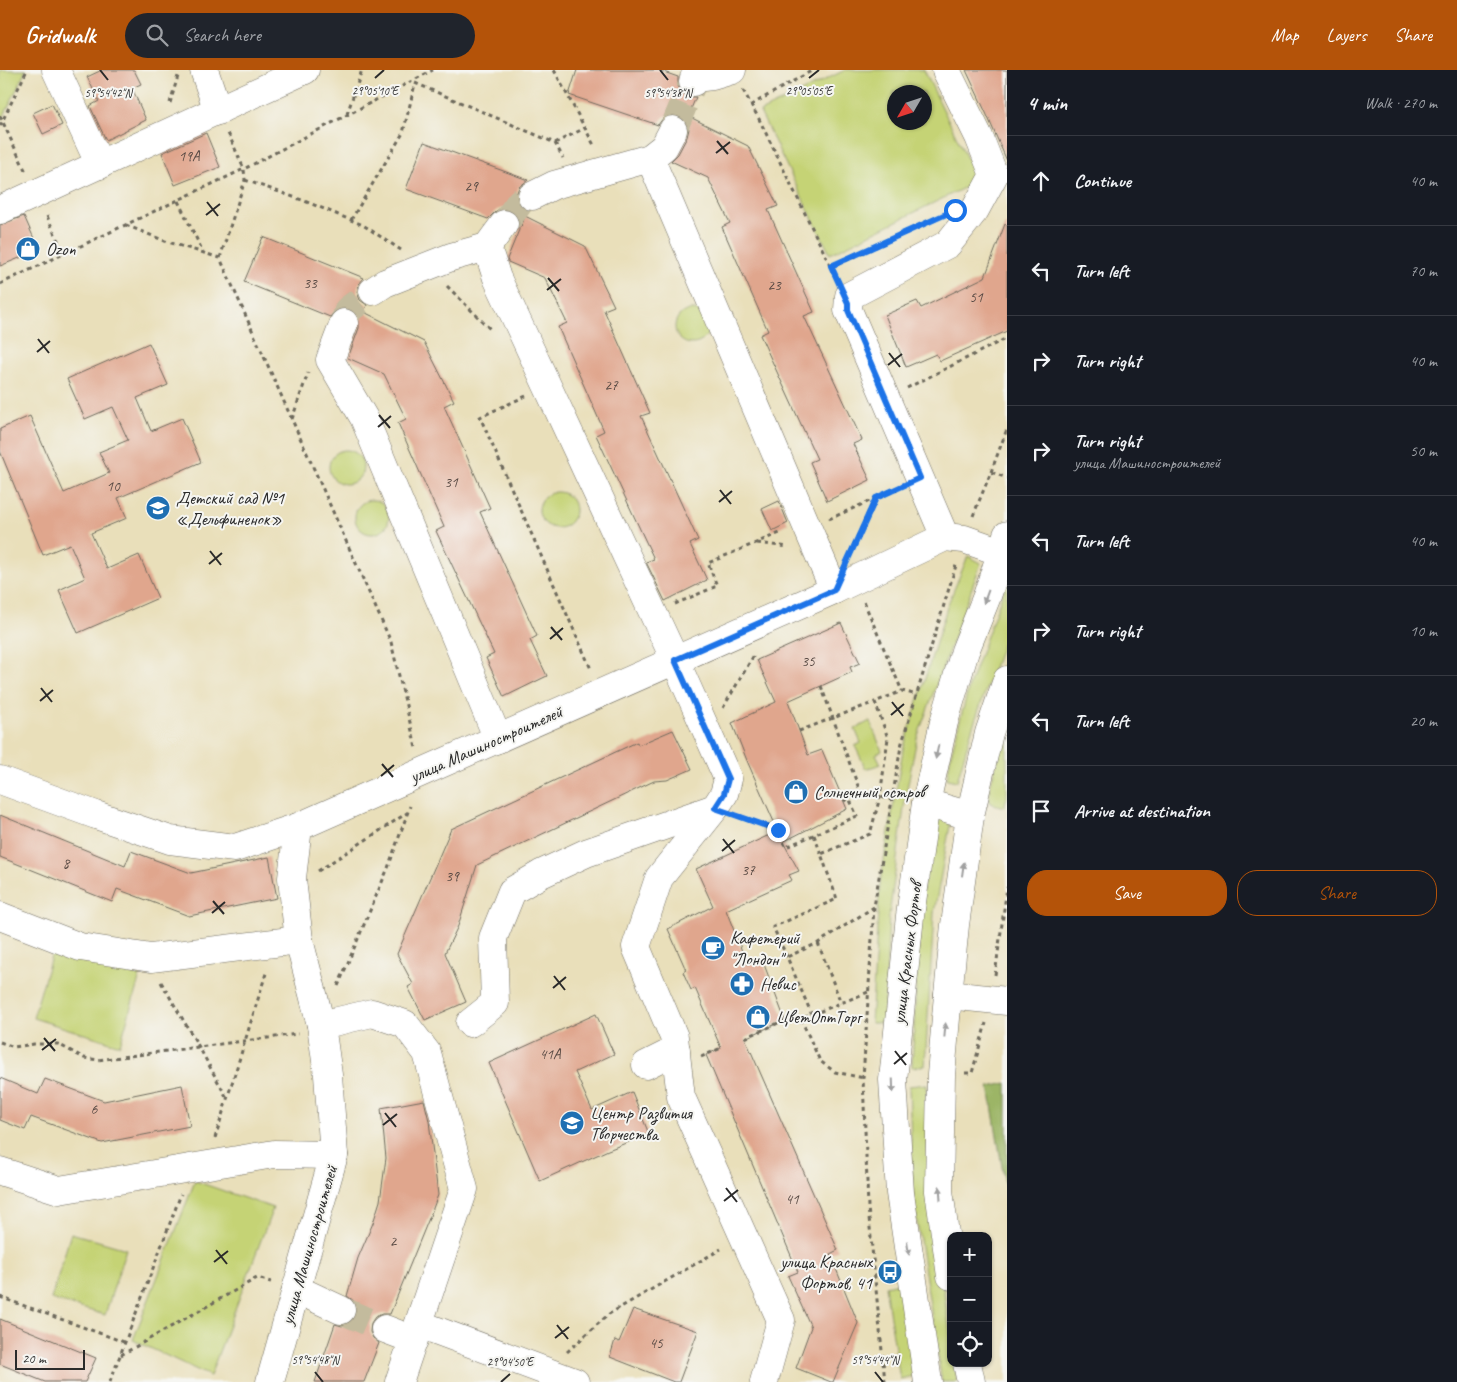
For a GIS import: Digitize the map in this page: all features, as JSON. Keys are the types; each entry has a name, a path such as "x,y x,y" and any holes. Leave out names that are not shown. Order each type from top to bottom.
{"street":[{"path":"56,70 100,165"},
{"path":"204,70 223,121"},
{"path":"0,210 41,203 100,165 223,121 305,70"},
{"path":"946,70 979,137 994,175 975,210 948,244 848,296 848,310 920,478 954,538 1005,546"},
{"path":"693,82 694,78 712,76 737,79"},
{"path":"532,196 554,185 650,158 664,147 673,130"},
{"path":"650,158 834,590"},
{"path":"373,291 384,283 427,266 487,247 504,224"},
{"path":"487,247 497,278 675,660 728,779 724,794 715,808 660,878 636,947 674,1037 680,1098 781,1320 764,1382"},
{"path":"344,323 330,360 364,418 498,739"},
{"name":"улица Машиностроителей","path":"270,1382 334,1155 328,1075 321,1028 299,940 293,888 292,878 298,827 954,538"},
{"name":"улица Красных Фортов","path":"928,1382 900,1194 893,1080 910,916 926,803 944,722 965,651 1005,546"},
{"path":"947,1245 940,1191 941,1075 955,924 970,816 989,733 1007,680"},
{"path":"0,780 170,840 236,848 298,827"},
{"path":"926,803 970,816"},
{"path":"478,1024 495,1003 493,938 512,891 541,874 586,853 715,808"},
{"path":"0,916 80,947 150,958 299,940"},
{"path":"948,995 1007,1001"},
{"path":"321,1028 372,1013 405,1024 426,1053 464,1189 399,1382"},
{"path":"646,1065 676,1050"},
{"path":"0,1171 59,1190 274,1154 334,1155"},
{"path":"296,1289 341,1310"},
{"path":"384,1329 416,1332 546,1371 575,1382"},
{"path":"968,1367 970,1382"}],"path":[{"path":"0,126 26,70"},
{"path":"168,112 180,70"},
{"path":"347,114 362,70"},
{"path":"0,284 244,169 433,70"},
{"path":"554,70 608,170"},
{"path":"751,105 814,70"},
{"path":"352,220 402,133 416,78"},
{"path":"737,79 848,303"},
{"path":"415,83 555,142 574,179"},
{"path":"0,116 64,254"},
{"path":"223,121 244,169 245,180 220,258 391,642 422,772 388,868 336,990"},
{"path":"555,142 585,128"},
{"path":"245,180 302,200 363,225 427,266 498,337"},
{"path":"178,201 204,253"},
{"path":"831,266 937,218"},
{"path":"126,225 165,241 220,258"},
{"path":"886,398 1007,338"},
{"path":"291,420 309,369 330,360"},
{"path":"547,386 480,417 602,693"},
{"path":"954,538 991,472 1007,429"},
{"path":"991,472 1007,478"},
{"path":"808,528 920,478"},
{"path":"834,590 876,498"},
{"path":"653,613 717,586 708,563 756,543"},
{"path":"864,602 902,692"},
{"path":"721,710 757,649"},
{"path":"821,686 861,794"},
{"path":"799,730 902,692 917,695"},
{"path":"821,854 870,834 880,797 888,738 875,702"},
{"path":"844,801 861,794 892,800"},
{"path":"783,842 786,847 857,816 849,798"},
{"path":"715,808 778,830"},
{"path":"293,888 408,812"},
{"path":"812,1015 773,927 837,899 814,835"},
{"path":"787,957 818,943 874,907"},
{"path":"818,943 841,1003"},
{"path":"146,957 227,1099"},
{"path":"110,1382 124,1342 227,1099 267,967"},
{"path":"745,1038 785,1020 801,1019 868,992"},
{"path":"801,1019 820,1061 836,1072 863,1078"},
{"path":"0,1042 14,1047 34,1044 58,1044 84,1058 98,1060 245,1041 321,1028"},
{"path":"546,1371 609,1314 742,1236"},
{"path":"120,1355 256,1278 296,1289"},
{"path":"0,1297 124,1342"}],"green space":[{"path":"0,70 26,70 2,120 0,116"},
{"path":"845,70 924,70 931,85 887,85 887,130 932,130 932,86 978,181 830,254 760,112"},
{"path":"692,310 699,311 704,315 708,320 708,334 704,339 699,343 692,344 685,343 680,339 676,334 675,327 676,320 680,315 685,311"},
{"path":"346,450 353,451 358,455 362,460 362,474 358,479 353,483 346,484 339,483 334,479 330,474 329,467 330,460 334,455 339,451"},
{"path":"557,492 569,498 575,510 569,522 557,528 545,522 539,510 545,498"},
{"path":"372,500 379,501 384,505 388,510 388,524 384,529 379,533 372,534 365,533 360,529 356,524 355,517 356,510 360,505 365,501"},
{"path":"968,556 981,563 917,738 906,794 889,916 884,1023 871,1023 880,883 903,750 948,604"},
{"path":"1007,581 1007,631 972,729 957,781 947,779 951,754 970,683"},
{"path":"870,721 882,751 876,754 881,764 866,769 855,746 861,743 855,729"},
{"path":"1007,724 1007,797 1004,807 990,803 989,790"},
{"path":"935,812 951,820 934,913 925,1066 912,1067 920,909"},
{"path":"53,950 140,976 120,1045 33,1018"},
{"path":"1007,1083 1007,1197 989,1087"},
{"path":"927,1084 929,1193 947,1312 947,1367 955,1367 957,1382 942,1382 913,1195 909,1086"},
{"path":"195,1181 273,1208 210,1376 133,1340"},
{"path":"71,1233 126,1249 105,1315 51,1299"},
{"path":"908,1281 923,1374 900,1379 885,1286"}],"building":[{"path":"102,70 134,70 141,84 132,88 146,120 106,140 90,106 99,101 87,77"},
{"path":"577,70 658,70 678,77 678,86 682,93 689,97 696,97 688,116 748,146 778,206 768,210 814,312 804,316 862,440 853,444 870,480 827,501 810,462 817,459 760,335 768,331 722,227 730,223 708,178 671,161 678,154 687,137 689,129 686,121 680,116 672,114 664,117 658,125 569,95"},
{"path":"966,70 1007,70 1007,161 987,115"},
{"path":"52,104 62,125 43,134 33,113"},
{"path":"206,133 220,167 175,185 162,153"},
{"path":"424,142 528,180 519,187 516,195 518,203 527,210 521,227 525,216 585,246 614,306 604,310 650,413 641,416 698,540 690,544 707,580 665,601 646,562 654,559 596,435 604,431 558,327 567,323 545,278 508,262 507,259 519,230 518,217 513,211 505,208 497,210 488,219 406,189"},
{"path":"24,216 39,250 0,266 0,225"},
{"path":"1005,224 1007,225 1007,331 940,361 936,354 906,367 885,315 917,301 921,308 985,277"},
{"path":"263,237 364,278 359,284 357,292 360,300 367,305 364,312 424,342 454,401 444,406 490,508 480,512 537,636 530,640 547,676 504,697 486,658 494,654 436,531 444,527 398,423 406,419 384,374 348,358 359,328 356,314 350,309 342,308 335,311 330,317 244,282"},
{"path":"149,343 168,385 137,398 151,431 182,418 201,462 118,498 127,518 91,533 107,569 139,555 158,598 78,633 59,590 85,578 70,544 43,555 0,451 0,429 30,416 64,493 109,473 99,452 128,440 113,407 85,419 67,379"},
{"path":"779,501 788,523 772,531 762,509"},
{"path":"841,623 860,663 850,667 852,672 788,701 808,755 822,750 847,809 783,842 799,871 789,875 792,880 726,910 747,964 762,959 785,1020 745,1038 838,1250 830,1254 858,1323 833,1382 831,1382 796,1368 811,1327 788,1276 798,1272 706,1055 721,1048 695,988 691,990 683,972 686,970 668,929 713,906 696,869 778,831 732,723 776,702 757,660"},
{"path":"673,730 692,769 667,780 654,781 477,865 458,926 445,953 466,1002 425,1020 408,987 413,984 397,954 451,829 637,742 638,745"},
{"path":"0,815 125,866 131,851 191,873 269,857 277,898 189,916 117,889 112,902 0,857"},
{"path":"596,1014 614,1054 575,1072 592,1110 632,1092 649,1134 608,1150 540,1181 489,1063"},
{"path":"0,1078 38,1094 45,1079 104,1101 182,1085 190,1126 102,1143 31,1117 25,1130 0,1120"},
{"path":"424,1100 429,1121 438,1195 432,1211 390,1314 382,1314 375,1317 371,1323 370,1332 379,1343 364,1382 315,1382 335,1324 342,1326 350,1323 357,1309 354,1301 347,1296 358,1258 380,1201 386,1158 381,1108"},
{"path":"633,1309 698,1331 679,1382 674,1382 610,1357 615,1340 619,1342"},
{"path":"0,1319 96,1358 85,1382 45,1382 0,1364"}],"tunnel":[{"path":"673,130 693,82"},
{"path":"504,224 520,202 532,196"},
{"path":"344,323 348,310 373,291"},
{"path":"341,1310 385,1329"}],"place":[{"name":"Ozon","path":"28,249"},
{"name":"Детский сад №1 «Дельфиненок»","path":"158,508"},
{"name":"Солнечный остров","path":"796,792"},
{"name":"Кафетерий \"Лондон\"","path":"713,948"},
{"name":"Невис","path":"742,984"},
{"name":"ЦветОптТорг","path":"758,1017"},
{"name":"Центр Развития Творчества","path":"572,1123"},
{"name":"улица Красных Фортов, 41","path":"890,1272"}],"route":[{"path":"778,830 715,808 724,794 728,779 675,660 834,590 876,498 920,478 831,266 955,210"}]}
